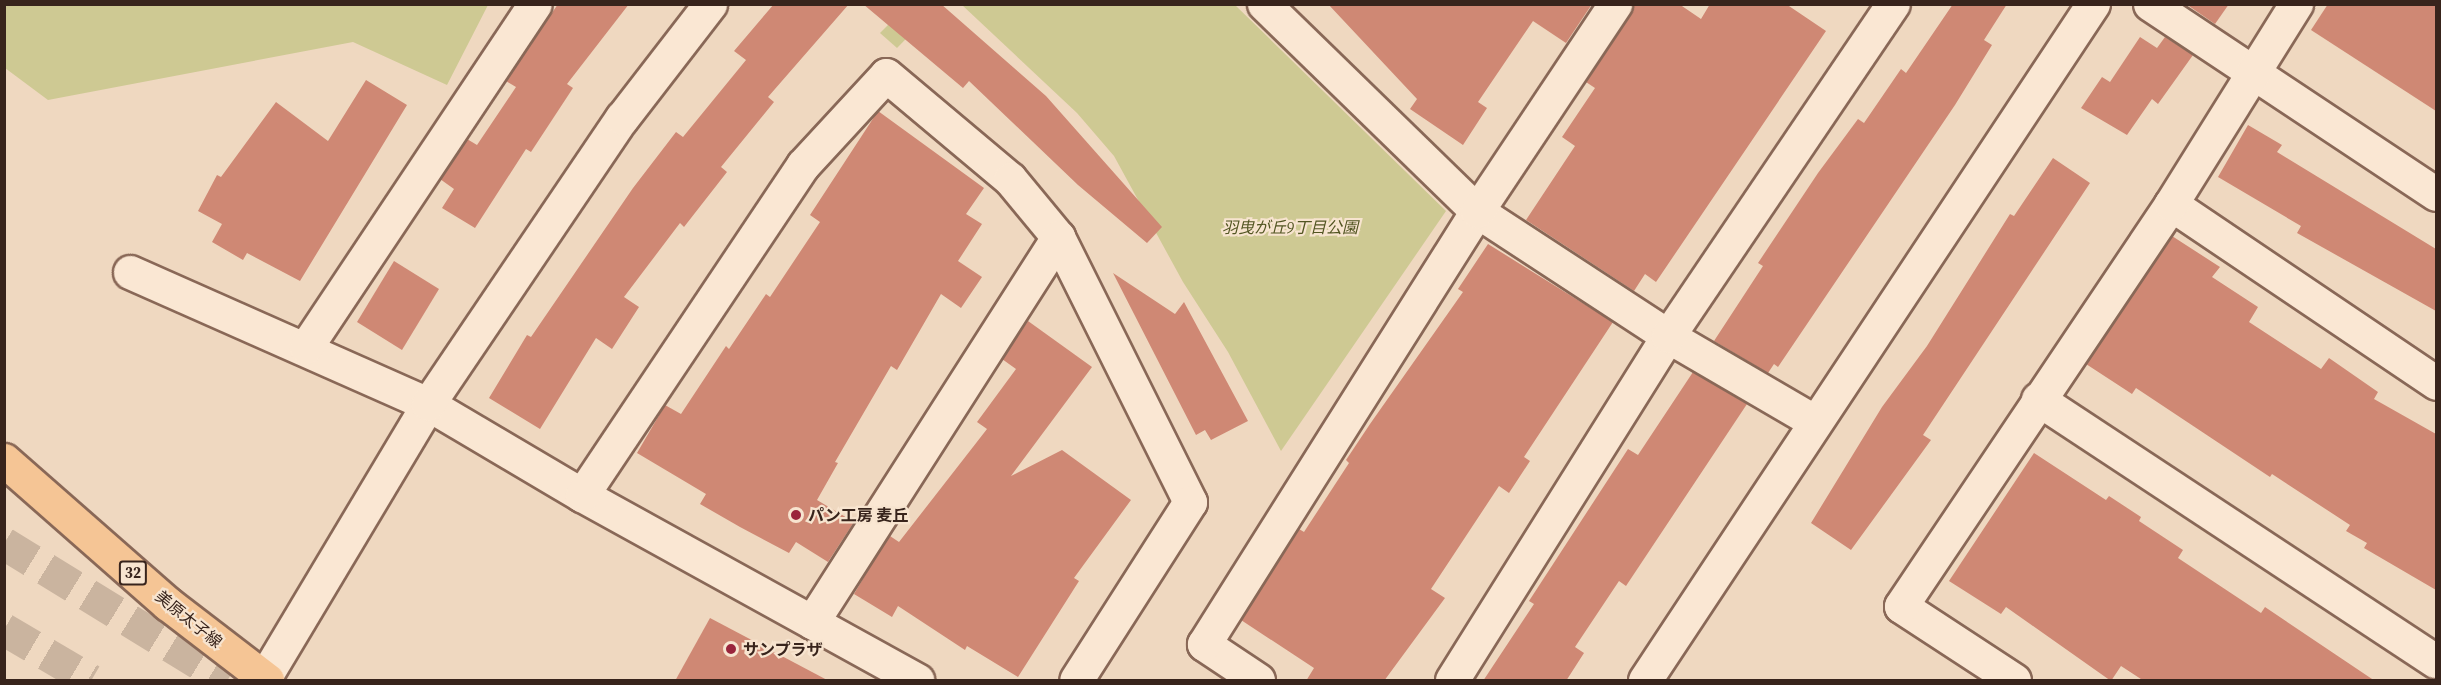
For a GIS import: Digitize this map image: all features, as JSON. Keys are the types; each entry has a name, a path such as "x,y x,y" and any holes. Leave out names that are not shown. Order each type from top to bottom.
{"main road":[{"name":"美原太子線","path":"4,459 168,604 265,680"}],"street":[{"path":"306,347 535,4"},
{"path":"265,680 428,404 622,118 710,4"},
{"path":"1258,681 1204,644 1477,211 1615,4"},
{"path":"1646,681 2093,4"},
{"path":"2150,4 2252,74 2436,194"},
{"path":"2014,681 1901,606 2171,204 2296,4"},
{"path":"1452,681 1668,336 1883,8"},
{"path":"1281,10 1477,211 1668,336 1815,422"},
{"path":"582,495 803,165 886,75 1010,179 1058,237 1190,502 1076,681"},
{"path":"2171,204 2436,383"},
{"path":"812,622 1058,237"},
{"path":"130,272 306,347 428,404 582,495 917,681"},
{"path":"2038,399 2436,661"}],"green space":[{"path":"4,5 488,5 447,85 353,42 48,100 5,68"},
{"path":"908,5 939,5 897,48 880,33"},
{"name":"羽曳が丘9丁目公園","path":"962,5 1235,5 1446,211 1281,451 1228,352 1183,282 1114,156 1077,113"}],"building":[{"path":"558,4 629,4 567,84 573,88 531,152 526,149 475,228 442,208 454,189 440,179 467,139 477,145 516,87 506,81"},
{"path":"774,4 849,4 768,97 774,102 721,167 727,172 684,227 680,223 624,297 639,307 612,349 596,338 540,429 489,398 527,335 531,337 633,188 676,132 683,137 746,60 734,51"},
{"path":"863,4 941,4 1046,96 1162,227 1147,243 1078,185 969,81 963,88"},
{"path":"1328,4 1592,4 1566,43 1533,21 1478,102 1487,108 1463,145 1410,109 1417,99"},
{"path":"1634,4 1679,4 1701,19 1710,4 1786,4 1826,31 1656,282 1645,274 1634,291 1526,220 1575,146 1562,137 1595,88 1586,82"},
{"path":"1953,4 2007,4 1984,40 1992,45 1955,105 1778,367 1774,364 1768,373 1714,341 1763,266 1758,263 1818,173 1858,119 1864,123 1901,69 1906,73"},
{"path":"2186,4 2229,4 2215,24"},
{"path":"2328,4 2436,4 2436,111 2311,30"},
{"path":"2140,37 2157,48 2165,37 2193,55 2158,104 2152,99 2127,135 2081,108 2102,77 2110,82"},
{"path":"366,80 407,105 300,281 247,253 243,260 212,242 222,224 198,211 217,175 221,177 276,102 328,141"},
{"path":"878,111 984,188 966,214 982,224 958,261 982,277 961,308 941,294 897,370 891,366 835,462 838,463 817,500 854,522 828,562 796,542 789,553 740,527 700,504 706,494 637,453 665,405 681,414 726,346 729,349 766,294 770,297 820,222 810,215"},
{"path":"2248,125 2282,145 2277,152 2436,249 2436,311 2297,233 2301,226 2218,177"},
{"path":"2053,158 2090,183 1923,435 1931,440 1851,550 1811,523 1882,407 1927,346 2010,214 2014,216"},
{"path":"2172,236 2220,267 2212,277 2258,307 2249,322 2321,369 2329,358 2378,392 2374,399 2436,434 2436,590 2364,548 2367,543 2346,531 2350,525 2272,474 2270,477 2136,388 2132,394 2086,364"},
{"path":"1488,244 1613,322 1524,457 1530,461 1509,493 1499,486 1431,589 1445,598 1384,681 1306,681 1314,668 1241,620 1299,529 1304,532 1349,463 1346,460 1370,424 1463,292 1458,289"},
{"path":"394,261 439,289 402,350 357,322"},
{"path":"1113,273 1175,314 1184,302 1248,421 1211,440 1205,430 1196,435"},
{"path":"1028,321 1092,367 1011,476 1062,450 1131,500 1074,578 1079,581 1018,677 967,646 965,650 898,606 892,617 854,594 886,540 890,536 899,542 987,429 977,422 1016,369 1002,359"},
{"path":"1693,372 1747,404 1626,586 1619,581 1575,647 1584,653 1566,681 1483,681 1534,604 1529,601 1628,449 1638,455"},
{"path":"2034,453 2106,500 2109,496 2141,517 2139,521 2183,550 2178,558 2261,613 2265,607 2375,681 2144,681 2121,666 2111,681 2006,607 2001,614 1949,581"},
{"name":"サンプラザ","path":"710,618 829,681 675,681"}],"tunnel":[{"path":"4,543 227,680"},
{"path":"4,629 91,680"}],"place":[{"name":"パン工房 麦丘","path":"796,515"},
{"name":"サンプラザ","path":"731,649"}]}
